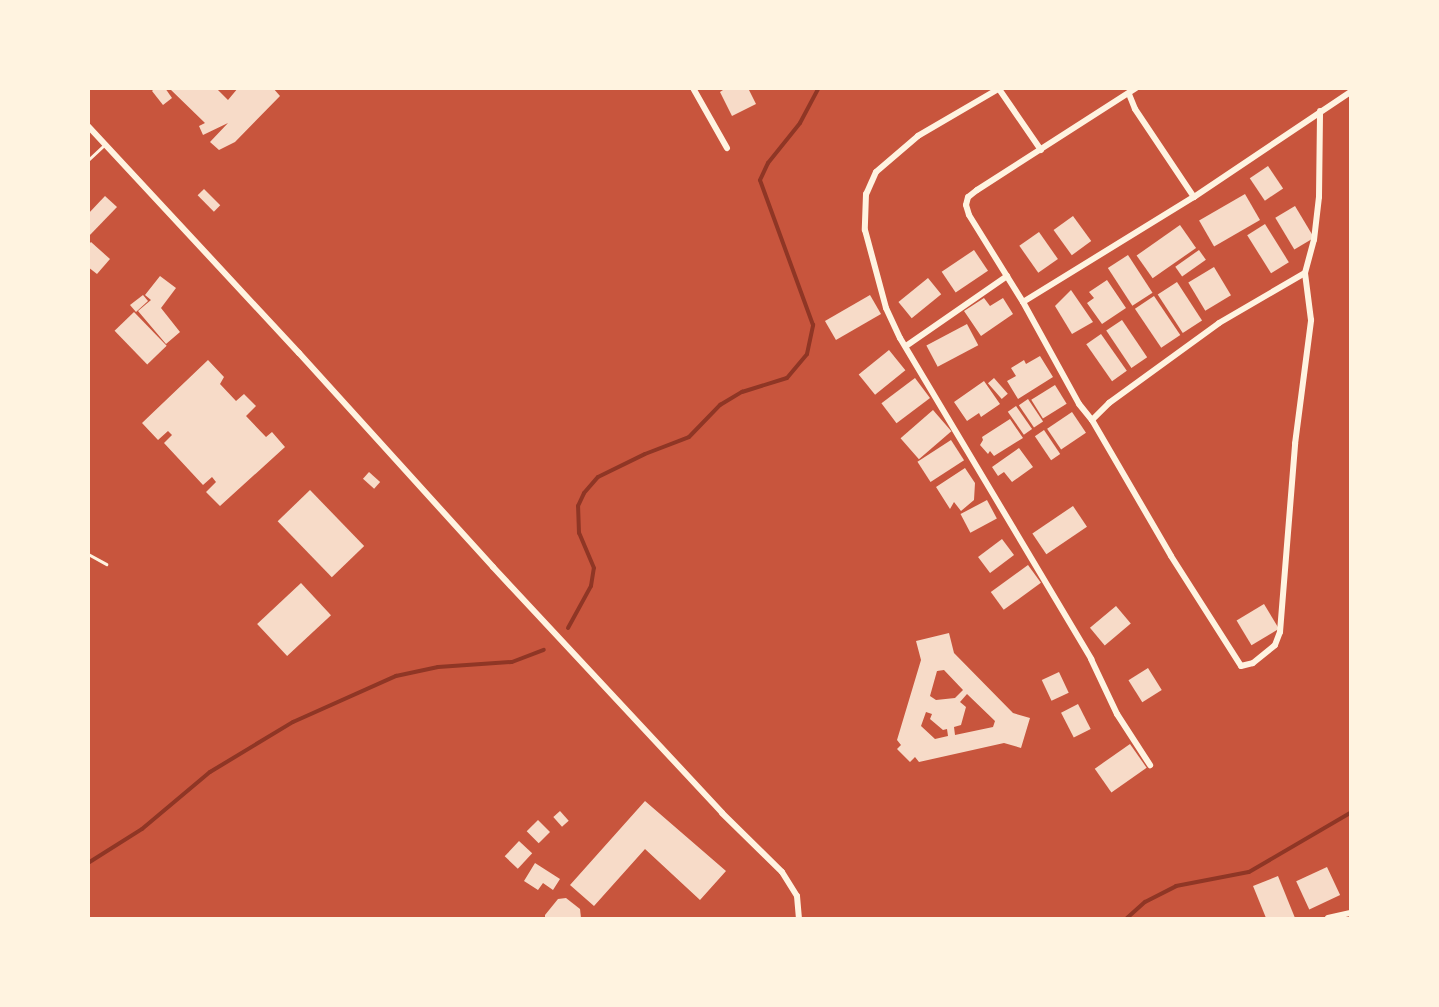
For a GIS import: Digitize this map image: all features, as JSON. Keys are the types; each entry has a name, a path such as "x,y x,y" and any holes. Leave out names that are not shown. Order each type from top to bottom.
{"street":[{"path":"693,88 727,147"},
{"path":"1136,88 977,190 968,197 966,205 969,215 1023,302 1079,404 1092,420 1241,666 1253,663 1275,645 1280,632 1293,466 1311,320 1305,273 1314,240 1319,197 1320,111"},
{"path":"1041,150 1000,89 910,142 876,172 866,194 865,230 886,308 906,346 1091,660 1117,714 1149,765"},
{"path":"1023,302 1194,197 1350,92"},
{"path":"1129,93 1135,109 1194,197"},
{"path":"88,126 299,352 493,567 723,813 782,872 797,896 799,918"},
{"path":"1092,420 1109,403 1219,322 1305,273"},
{"path":"906,346 1007,276"},
{"path":"1328,918 1350,913"}],"lane":[{"path":"88,160 105,144"},
{"path":"88,555 106,564"}],"building":[{"path":"155,88 165,88 172,98 163,105 152,91"},
{"path":"169,88 216,88 228,100 238,88 273,88 280,96 235,142 219,150 210,142 228,123 203,135 199,126 205,123"},
{"path":"726,88 748,88 756,104 732,116 720,92"},
{"path":"1268,166 1283,188 1265,201 1250,178"},
{"path":"204,189 220,205 214,212 198,195"},
{"path":"1245,194 1260,220 1214,246 1199,220"},
{"path":"105,196 117,207 88,237 88,214"},
{"path":"1295,206 1314,238 1294,250 1275,218"},
{"path":"1073,216 1091,241 1072,255 1054,230"},
{"path":"1265,224 1289,262 1271,273 1247,235"},
{"path":"1180,225 1196,248 1153,278 1137,255"},
{"path":"1039,232 1058,259 1038,273 1019,246"},
{"path":"91,242 110,259 97,274 88,267 88,245"},
{"path":"974,250 988,271 956,293 942,272"},
{"path":"1199,250 1206,260 1182,276 1175,267"},
{"path":"1128,255 1153,293 1132,306 1108,268"},
{"path":"1214,267 1231,295 1205,311 1188,282"},
{"path":"160,276 176,288 161,308 180,332 166,344 138,311 151,300 145,295"},
{"path":"928,278 941,294 912,318 898,302"},
{"path":"1107,280 1126,308 1102,324 1087,303 1094,298 1089,292"},
{"path":"1177,282 1202,321 1183,333 1158,295"},
{"path":"1071,290 1093,322 1072,334 1055,306"},
{"path":"143,295 148,301 136,312 130,305"},
{"path":"870,295 881,314 836,340 825,321"},
{"path":"1154,296 1180,335 1161,348 1135,309"},
{"path":"984,298 990,306 1003,298 1013,314 981,336 964,311"},
{"path":"134,312 167,346 147,365 115,331"},
{"path":"1122,320 1147,357 1131,368 1106,331"},
{"path":"967,324 978,345 938,367 926,346"},
{"path":"1101,334 1127,371 1112,381 1086,344"},
{"path":"889,350 905,370 875,395 859,375"},
{"path":"1040,356 1053,377 1018,399 1007,381 1016,376 1011,368 1024,360 1026,364"},
{"path":"208,360 224,377 220,384 236,401 244,394 256,406 246,416 266,437 272,432 285,447 220,506 206,492 216,482 212,477 203,485 164,443 172,435 168,431 158,440 142,423"},
{"path":"915,378 930,398 897,423 881,403"},
{"path":"994,378 1008,394 1002,399 988,383"},
{"path":"984,381 1000,404 981,417 979,413 967,421 954,402"},
{"path":"1055,385 1067,404 1043,418 1031,400"},
{"path":"1028,399 1043,421 1034,428 1019,405"},
{"path":"1016,406 1032,429 1024,435 1008,412"},
{"path":"933,410 951,431 919,459 901,438"},
{"path":"1072,412 1086,433 1061,450 1047,429"},
{"path":"1010,419 1023,438 994,456 990,451 988,454 980,445 982,437"},
{"path":"1044,430 1060,454 1051,460 1035,436"},
{"path":"951,440 964,460 931,482 917,462"},
{"path":"1019,448 1033,467 1012,482 1004,472 998,476 992,467"},
{"path":"965,468 975,483 974,500 961,511 954,502 950,509 936,487"},
{"path":"369,472 380,482 374,489 363,479"},
{"path":"310,490 364,546 332,577 278,521"},
{"path":"987,500 997,519 970,533 961,514"},
{"path":"1073,506 1087,527 1046,554 1032,533"},
{"path":"1002,539 1014,555 990,573 978,557"},
{"path":"1028,565 1041,583 1004,610 991,592"},
{"path":"301,583 331,615 287,656 257,624"},
{"path":"1264,604 1279,629 1252,645 1237,620"},
{"path":"1116,606 1131,624 1105,645 1090,628"},
{"path":"949,633 954,653 1013,713 1030,718 1021,748 1004,743 919,762 915,757 910,762 897,749 901,745 897,740 921,660 916,641","holes":["944,670 963,690 955,698 936,700 930,696 937,671","967,694 995,721 993,727 955,735 954,727 961,725 966,707 960,702","926,712 932,714 930,719 943,730 947,729 948,736 935,739 921,726"]},
{"path":"1148,668 1162,690 1142,702 1128,680"},
{"path":"1059,672 1069,693 1052,701 1042,680"},
{"path":"1078,704 1091,729 1074,738 1061,713"},
{"path":"1130,744 1147,768 1111,792 1095,769"},
{"path":"645,801 726,871 700,900 645,849 594,906 570,885"},
{"path":"560,811 569,821 562,827 553,817"},
{"path":"538,820 550,832 539,843 527,831"},
{"path":"519,841 532,853 518,869 505,856"},
{"path":"535,863 560,879 553,890 543,883 538,890 524,881"},
{"path":"1327,867 1340,895 1309,909 1296,881"},
{"path":"1278,876 1295,918 1266,918 1253,886"},
{"path":"566,898 580,909 581,918 545,918 558,899"}],"waterway":[{"path":"568,628 591,586 594,568 579,533 578,506 584,493 598,477 645,454 689,437 720,405 742,392 787,378 807,354 813,325 760,180 768,163 800,123 819,88"},
{"path":"88,863 142,829 210,772 293,722 396,676 438,667 512,662 544,650"},
{"path":"1127,918 1145,902 1176,886 1249,872 1350,813"}]}
